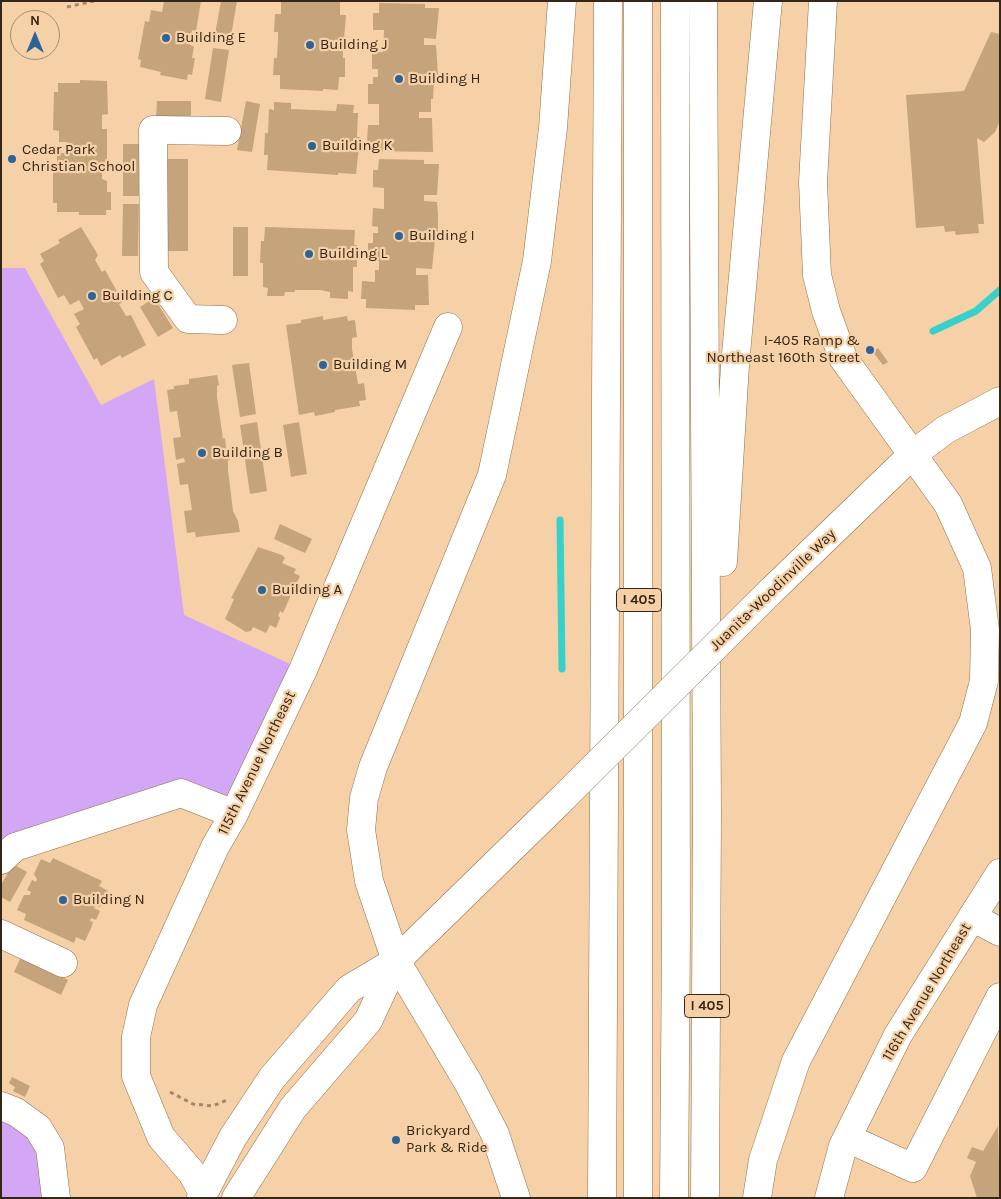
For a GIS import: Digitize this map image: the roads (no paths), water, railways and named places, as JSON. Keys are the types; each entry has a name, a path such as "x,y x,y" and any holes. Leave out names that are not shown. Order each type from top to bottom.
{"main road":[{"path":"516,1198 495,1134 469,1084 396,961 369,881 361,830 364,798 373,767 492,475 537,261 553,128 562,1"},
{"name":"I 405","path":"602,1198 608,1"},
{"name":"I 405","path":"638,1 638,1198"},
{"name":"I 405","path":"674,1198 676,932 675,1"},
{"name":"I 405","path":"703,1 708,813 704,1198"},
{"path":"708,813 736,365 768,1"},
{"path":"757,1198 763,1160 796,1061 973,722 984,681 985,630 977,568 948,504 843,358 826,311 817,275 813,182 823,1"},
{"path":"223,320 188,319 154,272 153,130 226,131"},
{"name":"115th Avenue Northeast","path":"202,1196 192,1173 161,1137 136,1076 136,1037 143,1005 215,847 234,814 303,670 448,327"},
{"name":"Juanita-Woodinville Way","path":"396,961 771,591 912,455 945,430 1000,401"},
{"path":"1,860 16,847 181,792 234,814"},
{"name":"116th Avenue Northeast","path":"829,1198 847,1138 898,1035 1000,873"},
{"path":"972,917 1000,932"},
{"path":"1,934 63,963"},
{"path":"202,1196 233,1137 272,1078 349,989 396,961"},
{"path":"236,1198 293,1108 368,1021 396,961"},
{"path":"847,1138 913,1168 1000,997"},
{"path":"1,1106 16,1112 38,1128 50,1148 56,1198"}],"waterway":[{"path":"933,331 976,311 1000,290"},
{"path":"560,520 562,669"}],"place":[{"name":"Building E","path":"166,38"},
{"name":"Building J","path":"310,45"},
{"name":"Building H","path":"399,79"},
{"name":"Building K","path":"312,146"},
{"name":"Cedar Park Christian School","path":"12,159"},
{"name":"Building I","path":"399,236"},
{"name":"Building L","path":"309,254"},
{"name":"Building C","path":"92,296"},
{"name":"I-405 Ramp & Northeast 160th Street","path":"870,350"},
{"name":"Building M","path":"323,365"},
{"name":"Building B","path":"202,453"},
{"name":"Building A","path":"262,590"},
{"name":"Building N","path":"63,900"},
{"name":"Brickyard Park & Ride","path":"396,1140"}]}
